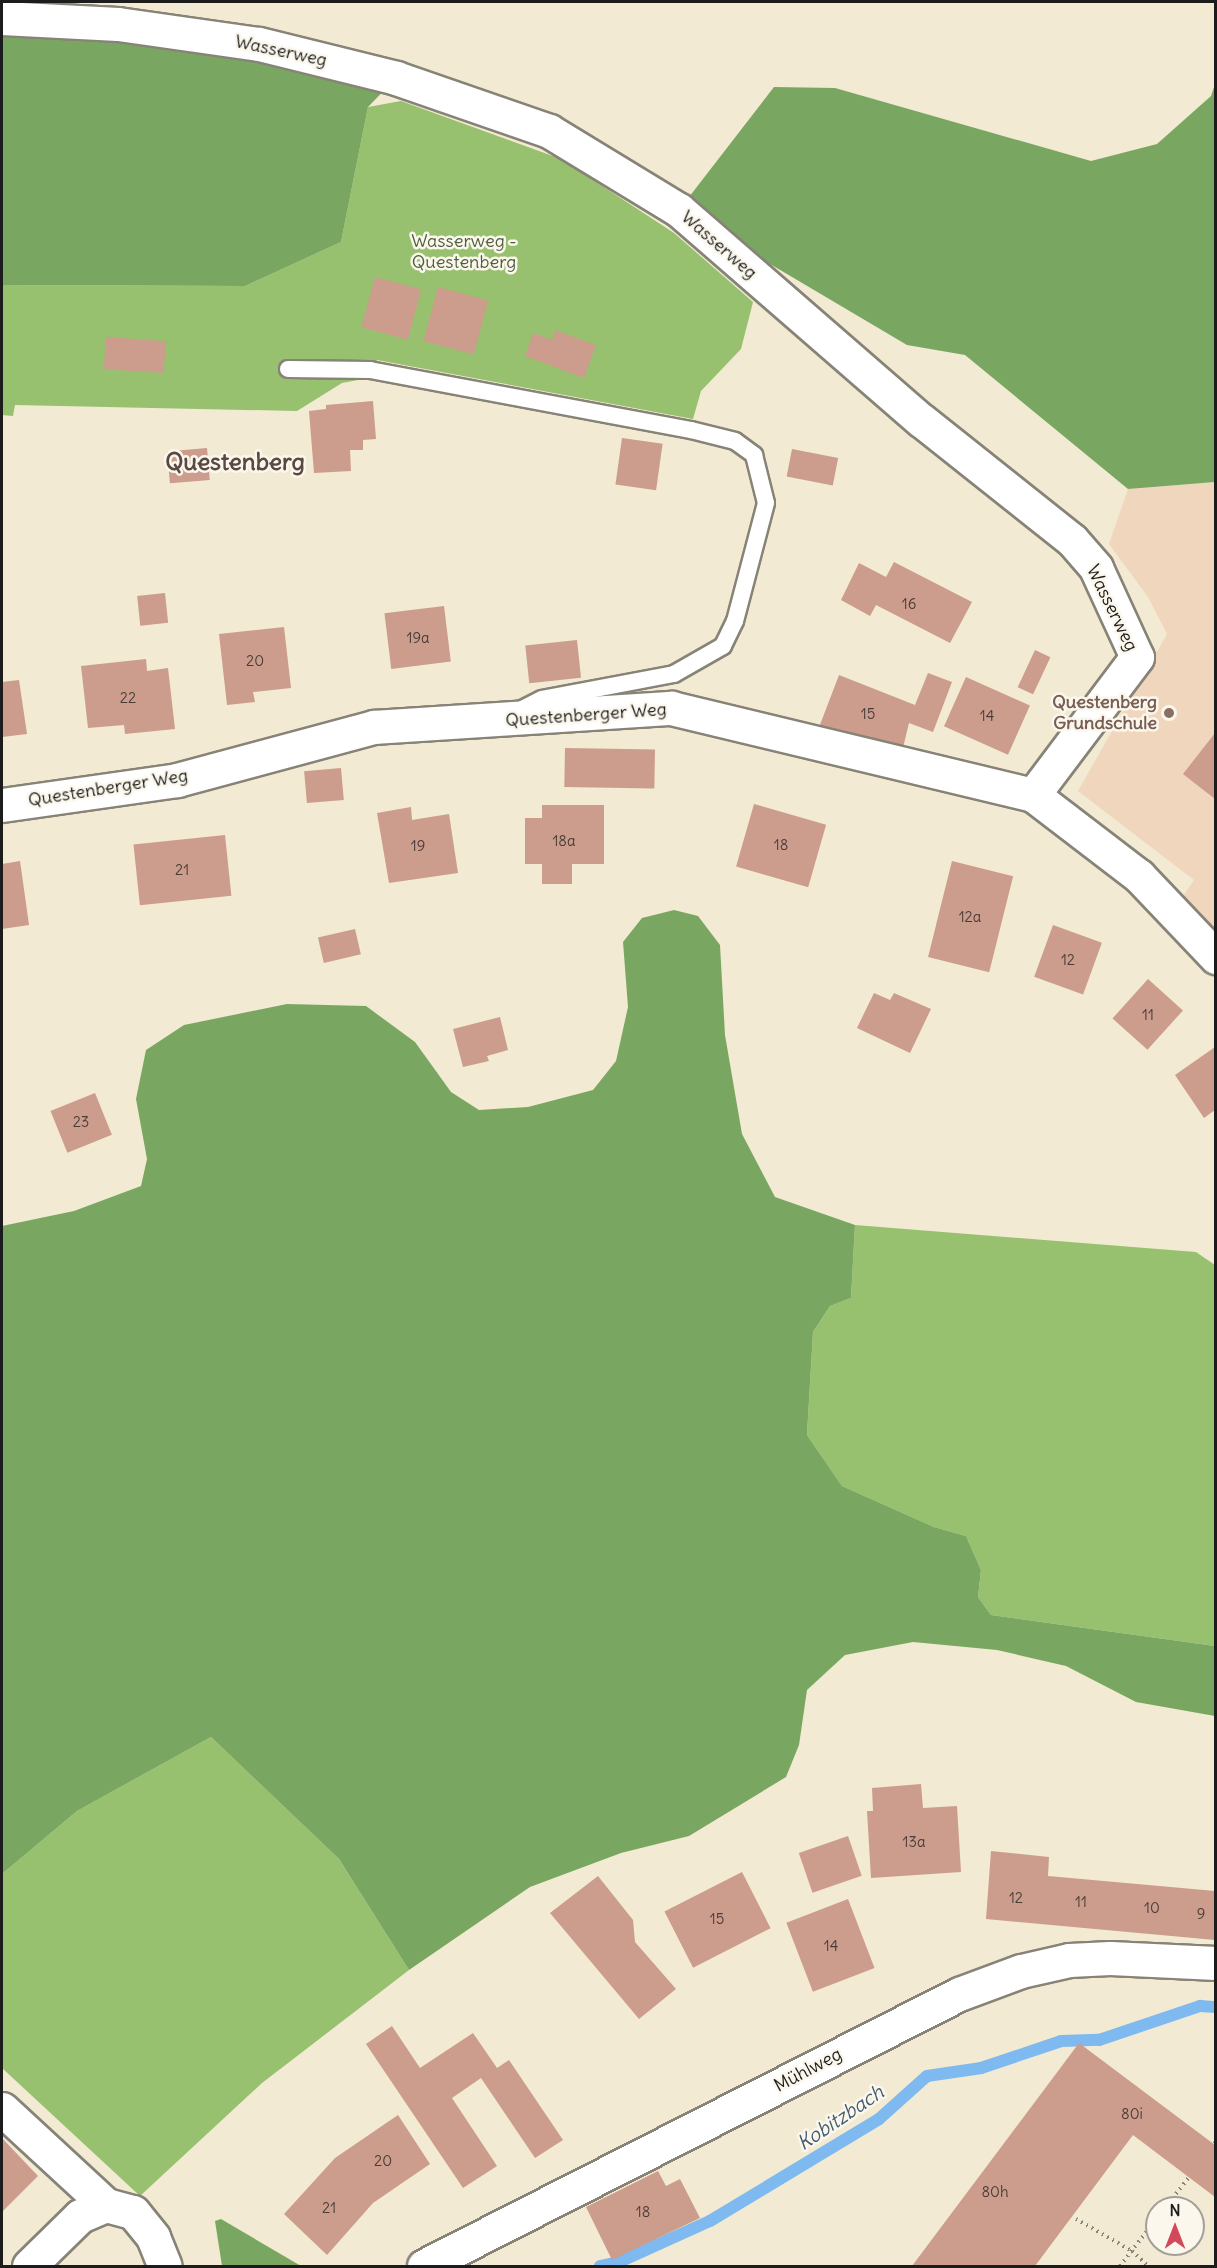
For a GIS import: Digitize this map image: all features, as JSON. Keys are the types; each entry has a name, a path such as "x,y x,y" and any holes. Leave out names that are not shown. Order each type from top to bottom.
{"street":[{"name":"Wasserweg","path":"2,18 118,24 259,44 396,78 549,131 679,210 921,420 1072,540 1096,568 1137,657 1033,795"},
{"name":"Questenberger Weg","path":"2,805 177,780 374,727 497,721 671,708 1033,795 1139,876 1215,957"},
{"name":"Mühlweg","path":"424,2266 959,1994 1021,1971 1069,1960 1110,1958 1215,1963"},
{"path":"2,2109 106,2205 133,2212 153,2237 165,2266"},
{"path":"29,2266 80,2216 106,2205"}],"lane":[{"path":"288,369 382,372 691,430 735,441 754,455 766,502 735,621 723,646 674,674 542,699 497,721"}],"path":[{"path":"1174,2196 1189,2177"},
{"path":"1076,2219 1132,2251 1148,2266"},
{"path":"1120,2266 1145,2234"}],"shaded area":[{"name":"Questenberg Grundschule","path":"1215,482 1215,936 1180,901 1194,880 1078,791 1167,634 1148,597 1109,544 1128,489"}],"green space":[{"path":"2,18 396,78 368,107 341,242 245,286 2,285"},
{"path":"1215,84 1215,482 1128,489 965,355 907,345 679,210 774,87 835,88 1091,161 1157,144 1211,96"},
{"name":"Wasserweg - Questenberg","path":"401,101 561,159 674,233 753,302 741,349 701,391 693,419 377,360 374,377 342,383 297,411 15,405 13,416 2,415 2,285 245,286 341,242 368,107"},
{"path":"674,910 698,916 720,945 725,1035 742,1134 775,1197 855,1225 851,1298 830,1306 813,1332 807,1435 842,1486 934,1527 966,1536 981,1570 978,1597 991,1615 1215,1646 1215,1716 1136,1702 1066,1666 997,1650 913,1642 845,1655 807,1690 799,1745 786,1777 689,1836 621,1853 530,1887 409,1970 339,1859 211,1737 77,1811 2,1874 2,1226 74,1211 141,1186 147,1159 136,1099 146,1050 184,1025 287,1004 366,1006 415,1042 451,1092 479,1110 528,1107 593,1090 616,1061 628,1007 623,942 642,918"},
{"path":"855,1225 1196,1252 1215,1265 1215,1646 991,1615 978,1597 981,1570 966,1536 934,1527 842,1486 807,1435 813,1332 830,1306 851,1298"},
{"path":"211,1737 339,1859 409,1970 262,2083 140,2196 2,2068 2,1874 77,1811"},
{"path":"221,2219 301,2266 222,2266 215,2221"}],"building":[{"path":"375,277 421,289 408,340 362,327"},
{"path":"438,287 488,300 474,355 424,341"},
{"path":"555,330 596,345 584,378 525,356 533,333 552,340"},
{"path":"106,337 166,341 164,373 104,369"},
{"path":"373,401 376,439 363,440 363,450 350,450 351,471 314,473 309,411 326,409 326,405"},
{"path":"622,438 663,444 656,490 615,485"},
{"path":"207,448 210,480 170,483 167,451"},
{"path":"792,449 838,458 833,485 787,476"},
{"path":"894,562 972,602 950,643 876,605 870,616 841,600 859,563 886,577"},
{"path":"165,593 168,623 140,626 137,596"},
{"path":"444,606 451,662 391,669 384,613"},
{"path":"284,627 291,688 253,692 255,702 227,705 219,634"},
{"path":"577,640 581,678 529,683 525,645"},
{"path":"1035,650 1050,657 1033,694 1018,687"},
{"path":"146,659 147,671 168,668 175,729 125,734 124,725 88,728 81,666"},
{"path":"928,673 952,682 933,732 909,723 902,752 818,730 839,675 915,705"},
{"path":"966,677 1030,705 1008,755 944,726"},
{"path":"19,680 27,734 2,737 2,682"},
{"path":"1215,733 1215,799 1183,774"},
{"path":"565,748 655,750 654,789 564,787"},
{"path":"341,768 344,800 307,803 304,771"},
{"path":"754,804 826,825 808,887 736,866"},
{"path":"542,805 604,805 604,864 572,864 572,884 542,884 542,864 525,864 525,818 542,818"},
{"path":"411,807 412,820 449,814 458,873 389,883 377,813"},
{"path":"225,835 231,896 140,905 134,845"},
{"path":"20,861 29,925 2,929 2,864"},
{"path":"952,861 1013,876 989,972 928,957"},
{"path":"1053,925 1102,943 1083,994 1034,977"},
{"path":"355,929 361,954 324,963 318,938"},
{"path":"1148,979 1183,1010 1147,1050 1113,1018"},
{"path":"874,993 890,1000 894,993 931,1009 910,1053 857,1028"},
{"path":"500,1017 508,1050 487,1056 489,1061 463,1067 453,1029"},
{"path":"1215,1047 1215,1110 1204,1118 1175,1075"},
{"path":"95,1093 112,1135 67,1153 50,1111"},
{"path":"921,1784 923,1808 957,1806 961,1872 871,1878 867,1811 873,1811 872,1788"},
{"path":"848,1836 862,1876 813,1893 799,1853"},
{"path":"991,1851 1049,1857 1048,1876 1215,1891 1215,1940 986,1919"},
{"path":"742,1872 771,1928 693,1968 664,1911"},
{"path":"598,1876 633,1920 635,1942 676,1989 639,2019 550,1913"},
{"path":"848,1899 875,1968 813,1992 786,1923"},
{"path":"392,2026 420,2068 473,2033 497,2068 509,2060 563,2140 535,2158 481,2078 452,2098 497,2166 463,2188 366,2044"},
{"path":"1079,2043 1215,2145 1215,2197 1133,2135 1035,2266 912,2266"},
{"path":"398,2115 430,2164 373,2203 327,2255 284,2214 335,2158"},
{"path":"2,2138 38,2176 2,2212"},
{"path":"658,2171 666,2186 680,2179 700,2218 612,2260 586,2207"}],"waterway":[{"name":"Kobitzbach","path":"600,2266 619,2262 710,2221 879,2119 927,2076 981,2068 1061,2041 1099,2040 1200,2006 1216,2007"}],"place":[{"name":"Questenberg Grundschule","path":"1169,713"}],"district":[{"name":"Questenberg","path":"235,462"}]}
